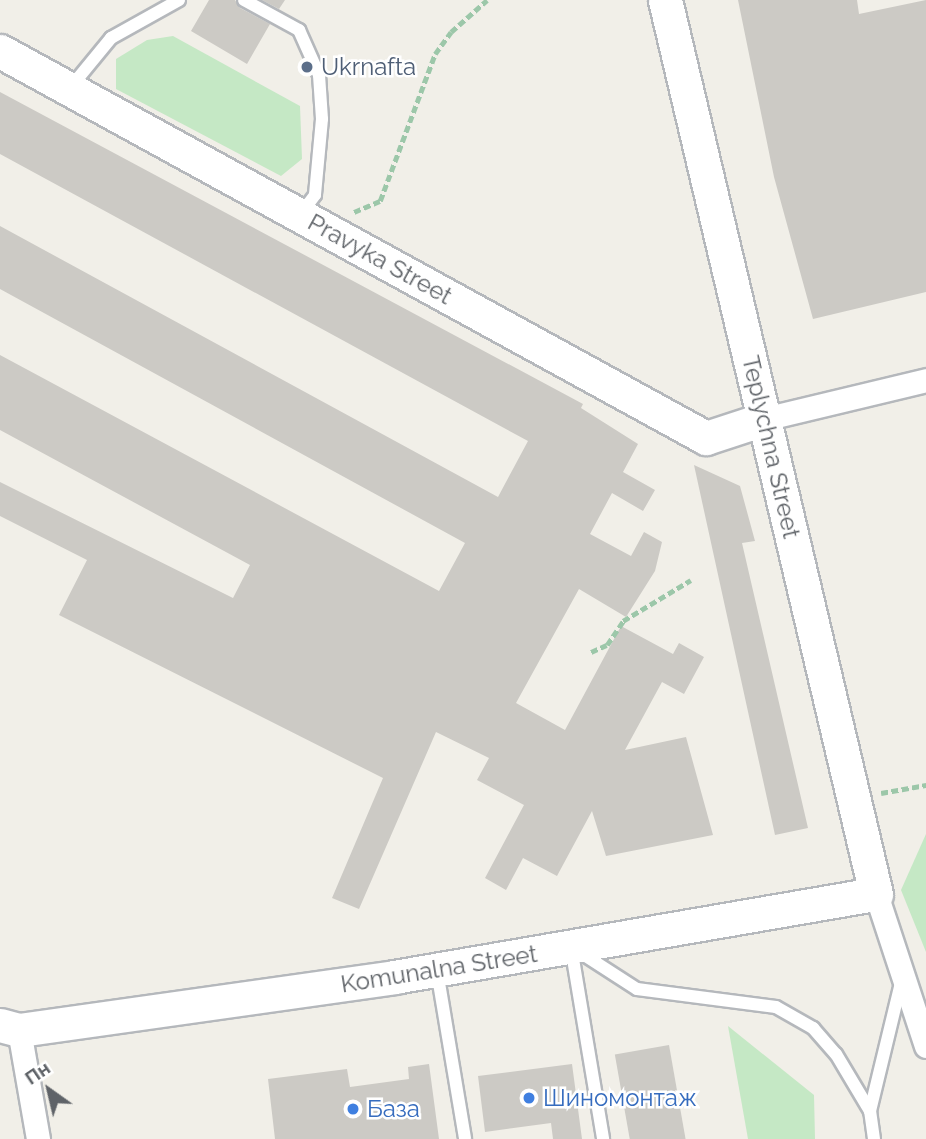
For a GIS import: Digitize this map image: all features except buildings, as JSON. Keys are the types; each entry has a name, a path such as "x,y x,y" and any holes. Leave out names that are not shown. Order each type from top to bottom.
{"street":[{"name":"Teplychna Street","path":"665,0 876,894"},
{"name":"Pravyka Street","path":"0,51 706,438 764,419"},
{"path":"764,419 926,380"},
{"path":"876,894 926,1046"},
{"name":"Komunalna Street","path":"10,1028 437,970 876,894"},
{"path":"10,1028 38,1139"}],"lane":[{"path":"69,89 111,38 179,0"},
{"path":"244,0 299,30 319,75 322,119 315,195 300,216"},
{"path":"571,947 637,989 776,1007 813,1028 836,1054 870,1111"},
{"path":"571,947 603,1139"},
{"path":"437,970 465,1139"},
{"path":"874,1139 870,1111 902,979"}],"path":[{"path":"350,214 380,201 435,54 451,32 487,0"},
{"path":"590,652 607,645 622,621 691,580"},
{"path":"914,787 926,785"}],"green space":[{"path":"173,36 300,106 302,159 281,176 116,89 116,59 147,40"},
{"path":"926,834 926,952 901,890"},
{"path":"728,1026 814,1095 815,1139 748,1139"}],"place":[{"name":"Ukrnafta","path":"307,67"},
{"name":"Шиномонтаж","path":"529,1098"},
{"name":"База","path":"353,1109"}]}
